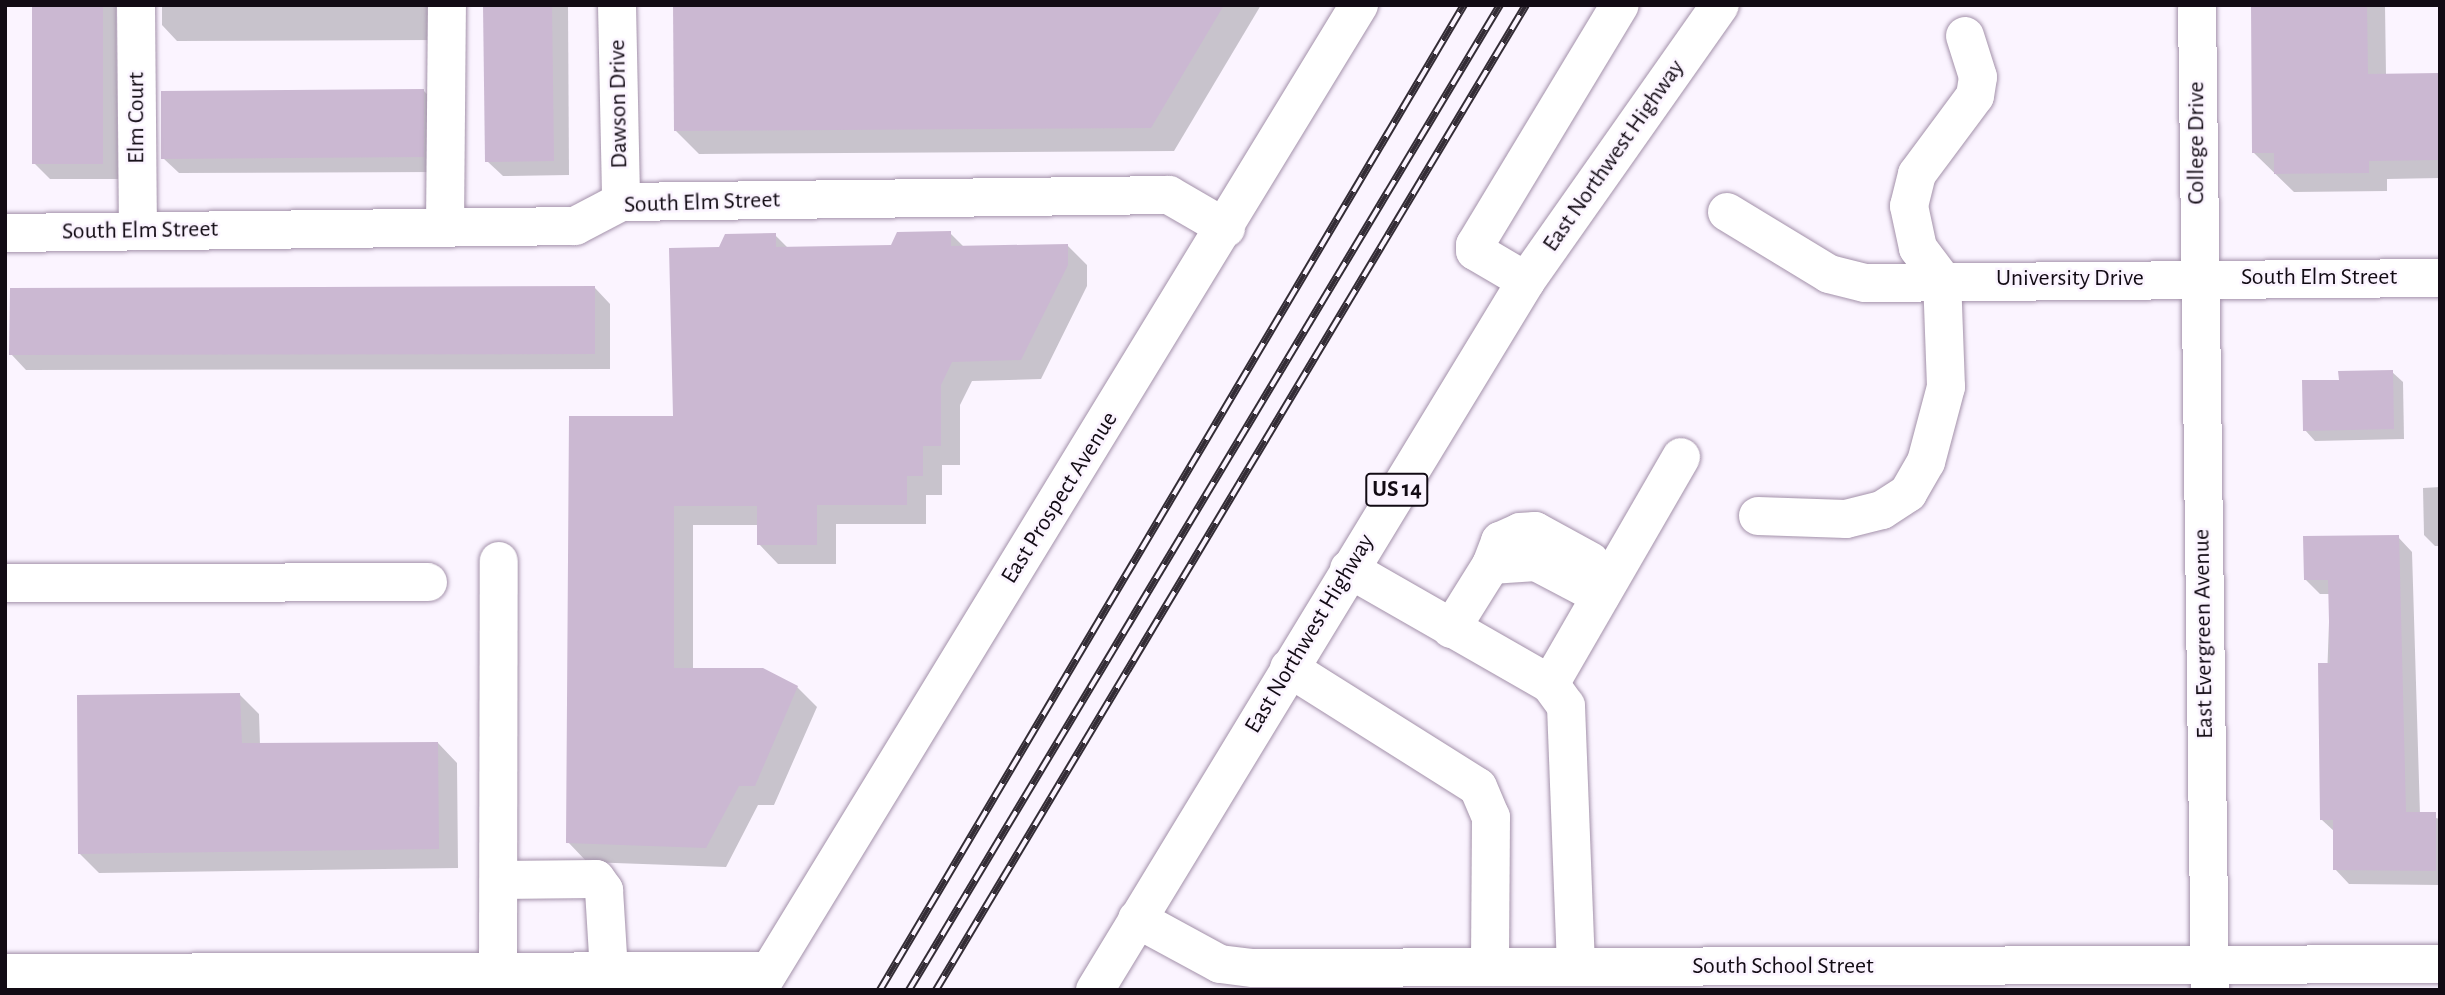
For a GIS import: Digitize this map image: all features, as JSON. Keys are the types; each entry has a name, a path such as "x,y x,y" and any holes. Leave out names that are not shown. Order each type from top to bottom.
{"street":[{"name":"Elm Court","path":"136,5 138,231"},
{"path":"445,227 447,5"},
{"name":"Dawson Drive","path":"617,5 621,202"},
{"name":"East Prospect Avenue","path":"764,981 1226,228 1359,5"},
{"path":"1526,281 1475,246 1620,5"},
{"name":"East Northwest Highway","path":"1095,990 1526,281 1720,5"},
{"name":"College Drive","path":"2197,8 2198,278"},
{"path":"1758,516 1846,519 1882,510 1908,493 1926,461 1947,387 1942,280 1919,248 1909,206 1917,174 1975,96 1978,76 1965,36"},
{"name":"South Elm Street","path":"5,233 575,226 621,202 1169,195 1226,228"},
{"name":"University Drive","path":"1727,212 1846,281 2198,278"},
{"name":"South Elm Street","path":"2198,278 2440,278"},
{"name":"East Evergreen Avenue","path":"2198,278 2210,977"},
{"path":"1550,684 1681,457"},
{"path":"1451,629 1491,565 1500,541 1535,531 1607,585"},
{"path":"498,972 499,561"},
{"path":"1349,569 1550,684 1566,706 1571,728 1576,967"},
{"path":"5,583 428,582"},
{"path":"1289,668 1478,787 1491,817 1490,967"},
{"path":"499,880 596,878 604,890 609,972"},
{"name":"South School Street","path":"1137,919 1220,964 1253,968 1576,967 2210,977 2440,964"},
{"path":"5,973 243,981 344,981 498,972 609,972 764,981"}],"building":[{"path":"32,5 103,5 103,164 32,164"},
{"path":"483,5 552,5 554,161 485,162"},
{"path":"673,5 1224,5 1151,128 674,131"},
{"path":"2251,5 2367,5 2368,74 2440,73 2440,160 2369,161 2369,173 2274,174 2274,153 2252,153"},
{"path":"424,89 424,157 161,159 161,91"},
{"path":"951,231 951,246 1068,244 1068,265 1021,360 952,362 941,385 941,446 923,446 923,476 907,476 907,505 817,505 817,545 757,545 757,506 674,506 674,668 763,668 798,686 755,786 739,786 706,848 566,843 569,416 673,416 669,248 719,247 725,234 776,233 776,247 891,245 897,232"},
{"path":"595,286 595,354 9,355 10,288"},
{"path":"2393,370 2394,429 2303,431 2302,380 2339,380 2338,371"},
{"path":"2399,535 2406,812 2436,812 2436,871 2333,870 2333,820 2320,820 2318,663 2330,663 2328,580 2304,580 2303,536"},
{"path":"240,693 242,743 438,742 439,849 78,854 77,695"}],"railway":[{"path":"880,990 1464,5"},
{"path":"909,990 1500,5"},
{"path":"936,990 1526,5"}]}
